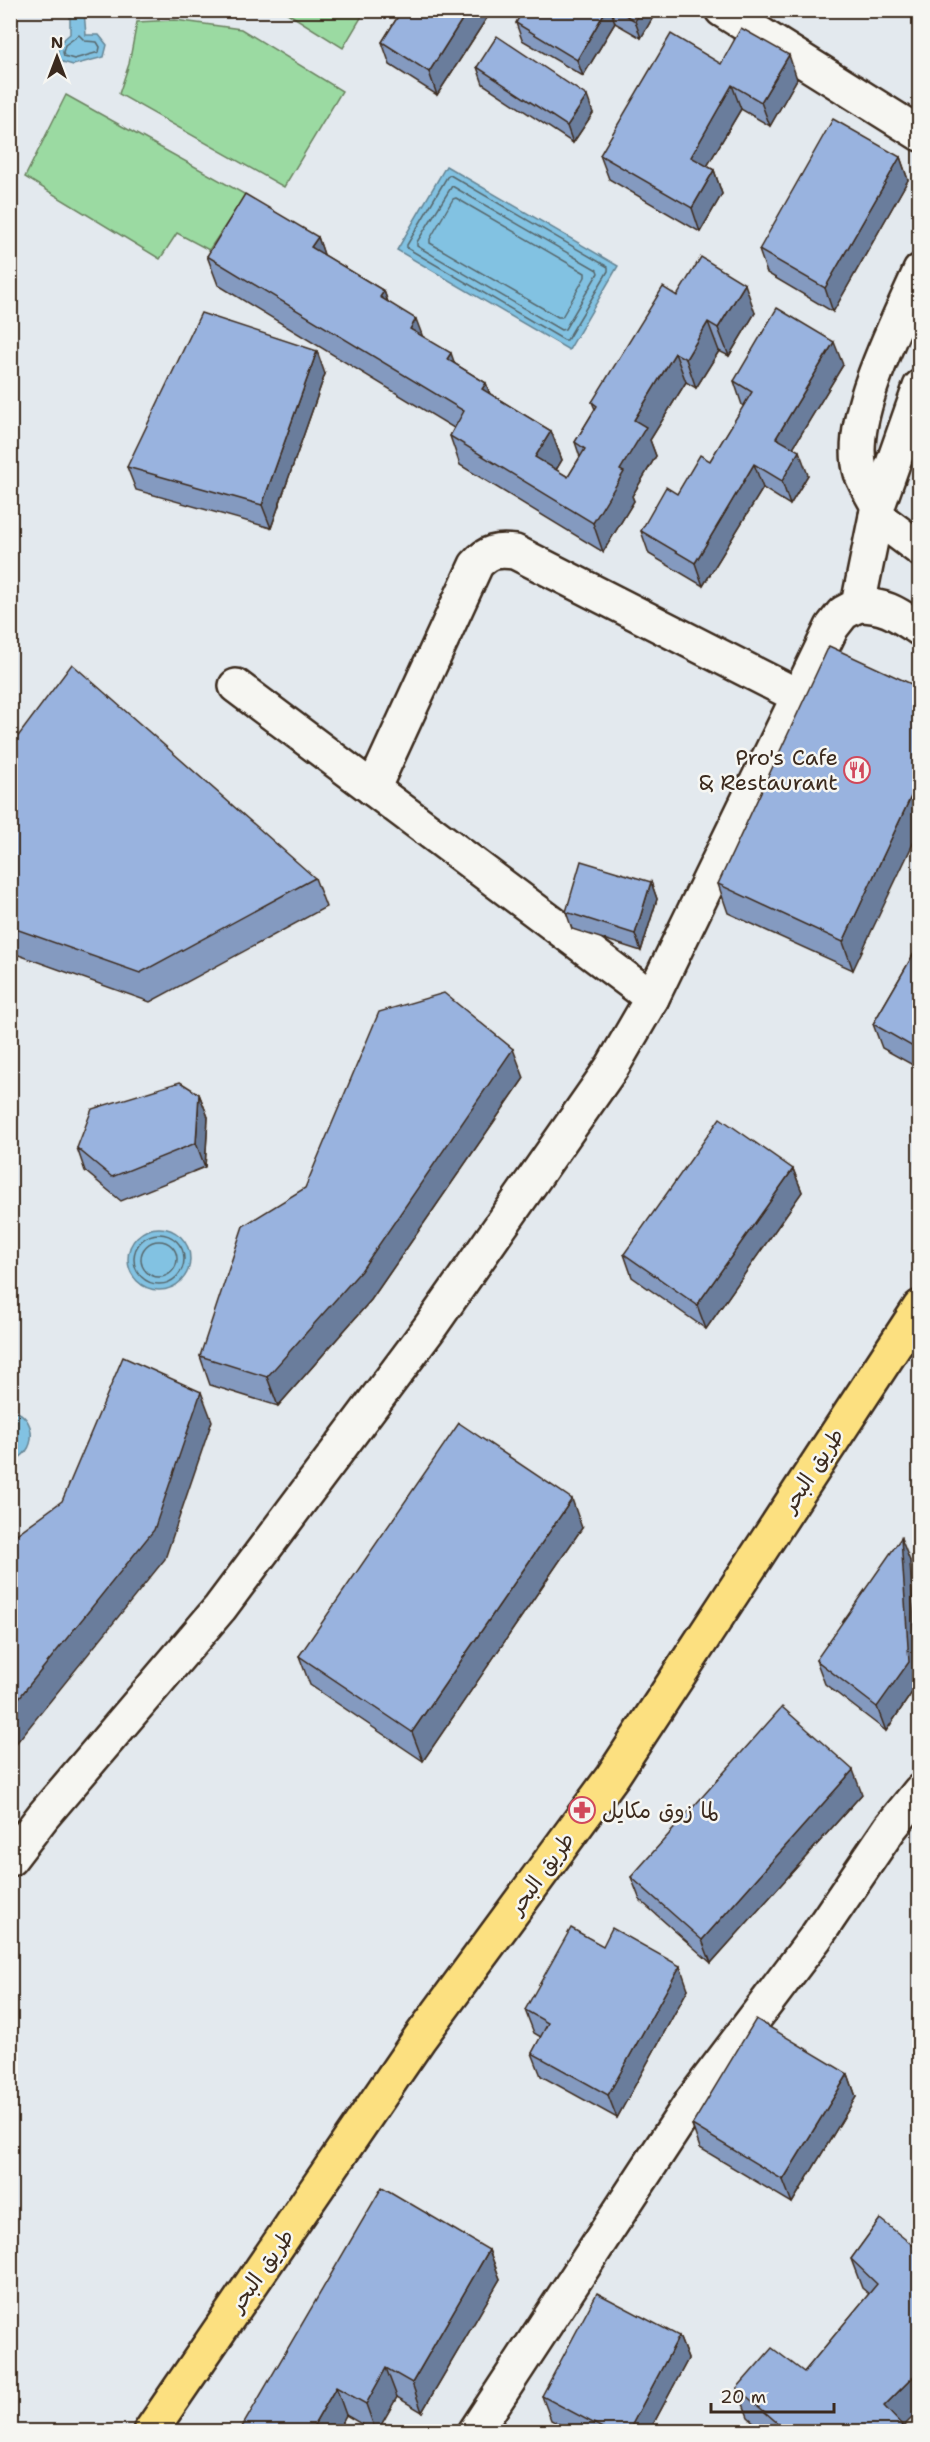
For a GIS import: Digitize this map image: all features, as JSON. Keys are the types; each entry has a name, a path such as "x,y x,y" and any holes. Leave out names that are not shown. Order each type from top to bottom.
{"main road":[{"name":"طريق البحر","path":"150,2432 419,2039 612,1777 920,1306"}],"street":[{"path":"722,10 920,134"},
{"path":"920,271 865,401 858,449 861,473 877,511 920,549"},
{"path":"858,605 877,511 920,387"},
{"path":"374,789 476,565 486,554 499,550 515,552 798,696"},
{"path":"10,1859 43,1816 220,1608 414,1349 612,1067 652,998 832,627 843,614 858,605 876,605 894,611 920,629"},
{"path":"236,686 652,998"},
{"path":"475,2432 692,2101 816,1937 890,1828 920,1791"}],"green space":[{"path":"284,11 365,11 343,48"},
{"path":"175,20 241,29 342,91 284,187 119,94 129,64 137,22"},
{"path":"66,95 246,195 209,250 177,233 160,259 25,177"}],"water":[{"path":"70,11 84,11 86,35 99,35 107,45 104,57 73,65 59,61 59,46 70,34"},
{"path":"446,166 618,266 569,350 397,250"},
{"path":"153,1228 165,1228 181,1237 188,1247 190,1259 188,1271 181,1281 165,1290 153,1290 142,1285 133,1276 128,1265 128,1253 133,1242 142,1233"},
{"path":"11,1410 20,1413 26,1419 31,1435 26,1451 11,1461"}],"building":[{"path":"402,10 468,10 429,72 382,42"},
{"path":"523,10 606,10 577,60 516,23"},
{"path":"617,10 641,10 635,21"},
{"path":"741,28 789,55 761,102 732,85 691,157 714,170 692,208 600,155 671,34 721,64"},
{"path":"497,36 587,96 567,126 477,67"},
{"path":"833,119 900,157 825,288 759,250"},
{"path":"245,194 318,237 311,247 384,291 380,297 416,319 410,329 451,353 447,359 486,383 482,389 551,431 535,457 568,477 585,449 575,442 597,406 592,402 663,287 677,296 701,257 745,284 718,328 708,322 686,359 675,353 634,420 646,427 620,470 624,472 593,523 450,436 464,411 207,256"},
{"path":"777,308 834,342 776,438 799,451 782,481 754,464 695,563 641,531 666,487 677,494 700,455 710,461 752,392 734,381"},
{"path":"201,313 317,351 262,505 127,467"},
{"name":"Pro's Cafe & Restaurant","path":"829,646 920,688 920,777 843,942 718,884"},
{"path":"72,664 315,878 140,973 10,927 10,747"},
{"path":"581,861 651,882 635,934 566,912"},
{"path":"920,943 920,1051 873,1024"},
{"path":"444,993 513,1049 361,1271 267,1377 200,1356 243,1226 305,1188 379,1012"},
{"path":"180,1082 199,1094 196,1143 112,1177 77,1148 92,1109"},
{"path":"720,1118 793,1169 697,1305 624,1254"},
{"path":"123,1357 201,1392 154,1530 10,1709 10,1539 62,1501"},
{"path":"459,1423 572,1499 412,1732 299,1656"},
{"path":"901,1538 909,1662 877,1707 816,1660"},
{"path":"782,1707 853,1770 702,1940 631,1877"},
{"path":"571,1928 603,1946 612,1928 680,1966 608,2095 532,2053 548,2023 525,2010"},
{"path":"756,2019 848,2074 783,2180 692,2125"},
{"path":"382,2187 489,2250 412,2383 386,2368 366,2404 336,2387 310,2432 239,2432"},
{"path":"880,2219 920,2251 920,2370 884,2406 902,2425 897,2432 788,2432 737,2388 772,2348 804,2372 877,2284 851,2259"},
{"path":"597,2293 679,2336 628,2432 610,2432 542,2396"}],"place":[{"name":"Pro's Cafe & Restaurant","path":"857,770"},
{"name":"لما زوق مكايل","path":"582,1810"}]}
